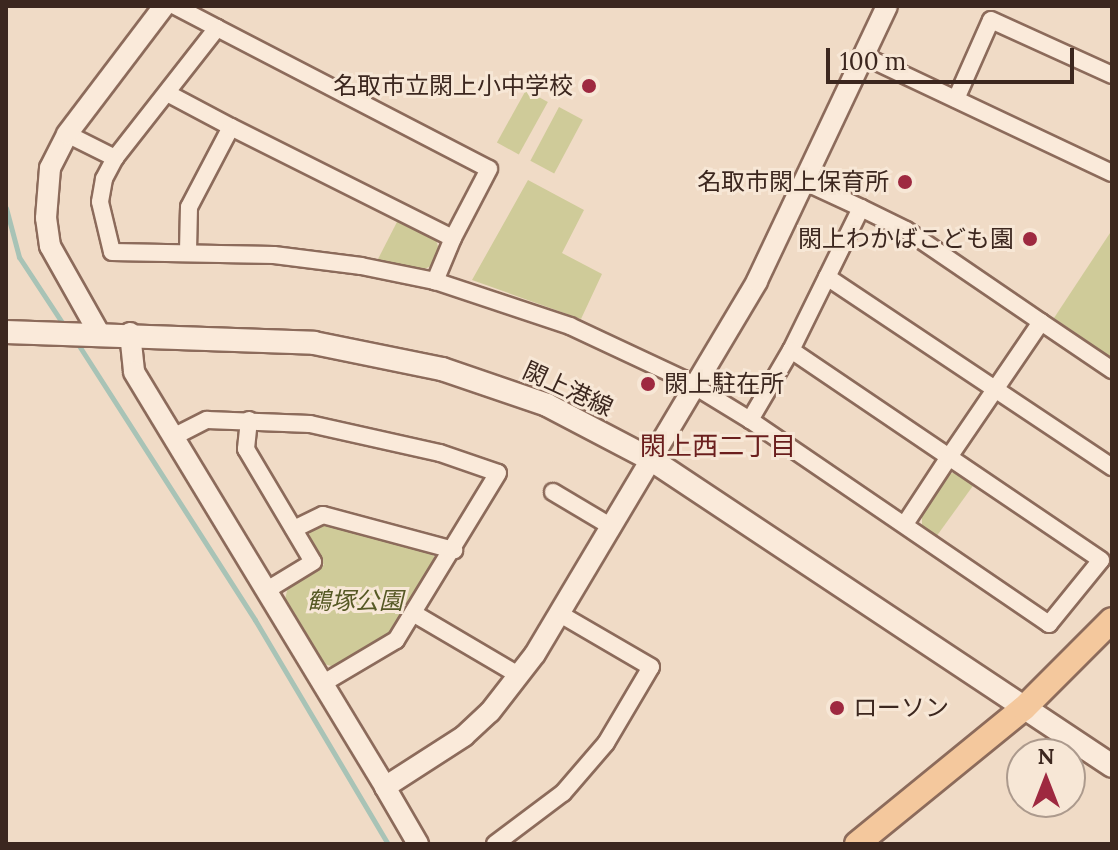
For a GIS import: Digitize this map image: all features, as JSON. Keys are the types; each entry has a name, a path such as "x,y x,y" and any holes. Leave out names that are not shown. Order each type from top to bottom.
{"main road":[{"name":"閖上港線","path":"6,332 130,333 283,340 402,358 547,405 652,460 1112,766"},
{"path":"857,844 1024,708 1112,620"}],"street":[{"path":"80,333 48,237 50,168 67,134 164,6"},
{"path":"175,6 489,169 453,238 435,281"},
{"path":"385,787 464,736 520,676 560,614 757,281 887,6"},
{"path":"956,99 991,20 1112,75"},
{"path":"217,28 115,158 100,202 112,252 274,255 435,281 570,326 697,387 905,524 1049,624 1107,554 949,457 791,350"},
{"path":"864,56 1112,173"},
{"path":"167,93 453,238"},
{"path":"188,252 189,207 231,127"},
{"path":"67,134 115,158"},
{"path":"805,182 906,230 1112,370"},
{"path":"750,420 791,350 861,208"},
{"path":"827,277 1112,467"},
{"path":"905,524 1041,322"},
{"path":"130,333 131,368 175,436 418,844"},
{"path":"175,436 207,420 249,420 367,434 498,473 454,550 396,640 322,684"},
{"path":"249,420 246,449 313,562 267,590"},
{"path":"553,492 612,527"},
{"path":"294,529 323,515 454,550"},
{"path":"413,613 520,676"},
{"path":"495,844 563,793 606,743 651,667 560,614"}],"green space":[{"path":"526,90 548,102 519,155 497,142"},
{"path":"559,107 583,120 554,174 530,161"},
{"path":"528,180 584,210 562,253 602,274 581,319 472,280"},
{"path":"398,220 436,240 440,253 431,266 420,271 377,261"},
{"path":"1112,230 1112,358 1054,318"},
{"path":"959,472 975,483 936,537 922,526 922,514 948,474"},
{"name":"鶴塚公園","path":"322,523 429,548 437,562 390,635 335,667 324,664 285,599 288,587 324,565 309,539 310,529"}],"waterway":[{"path":"6,208 19,257 65,327"},
{"path":"76,341 255,620 388,844"}],"place":[{"name":"名取市立閖上小中学校","path":"589,86"},
{"name":"名取市閖上保育所","path":"905,182"},
{"name":"閖上わかばこども園","path":"1030,239"},
{"name":"閖上駐在所","path":"648,384"},
{"name":"ローソン","path":"837,708"}],"district":[{"name":"閖上西二丁目","path":"718,446"}]}
